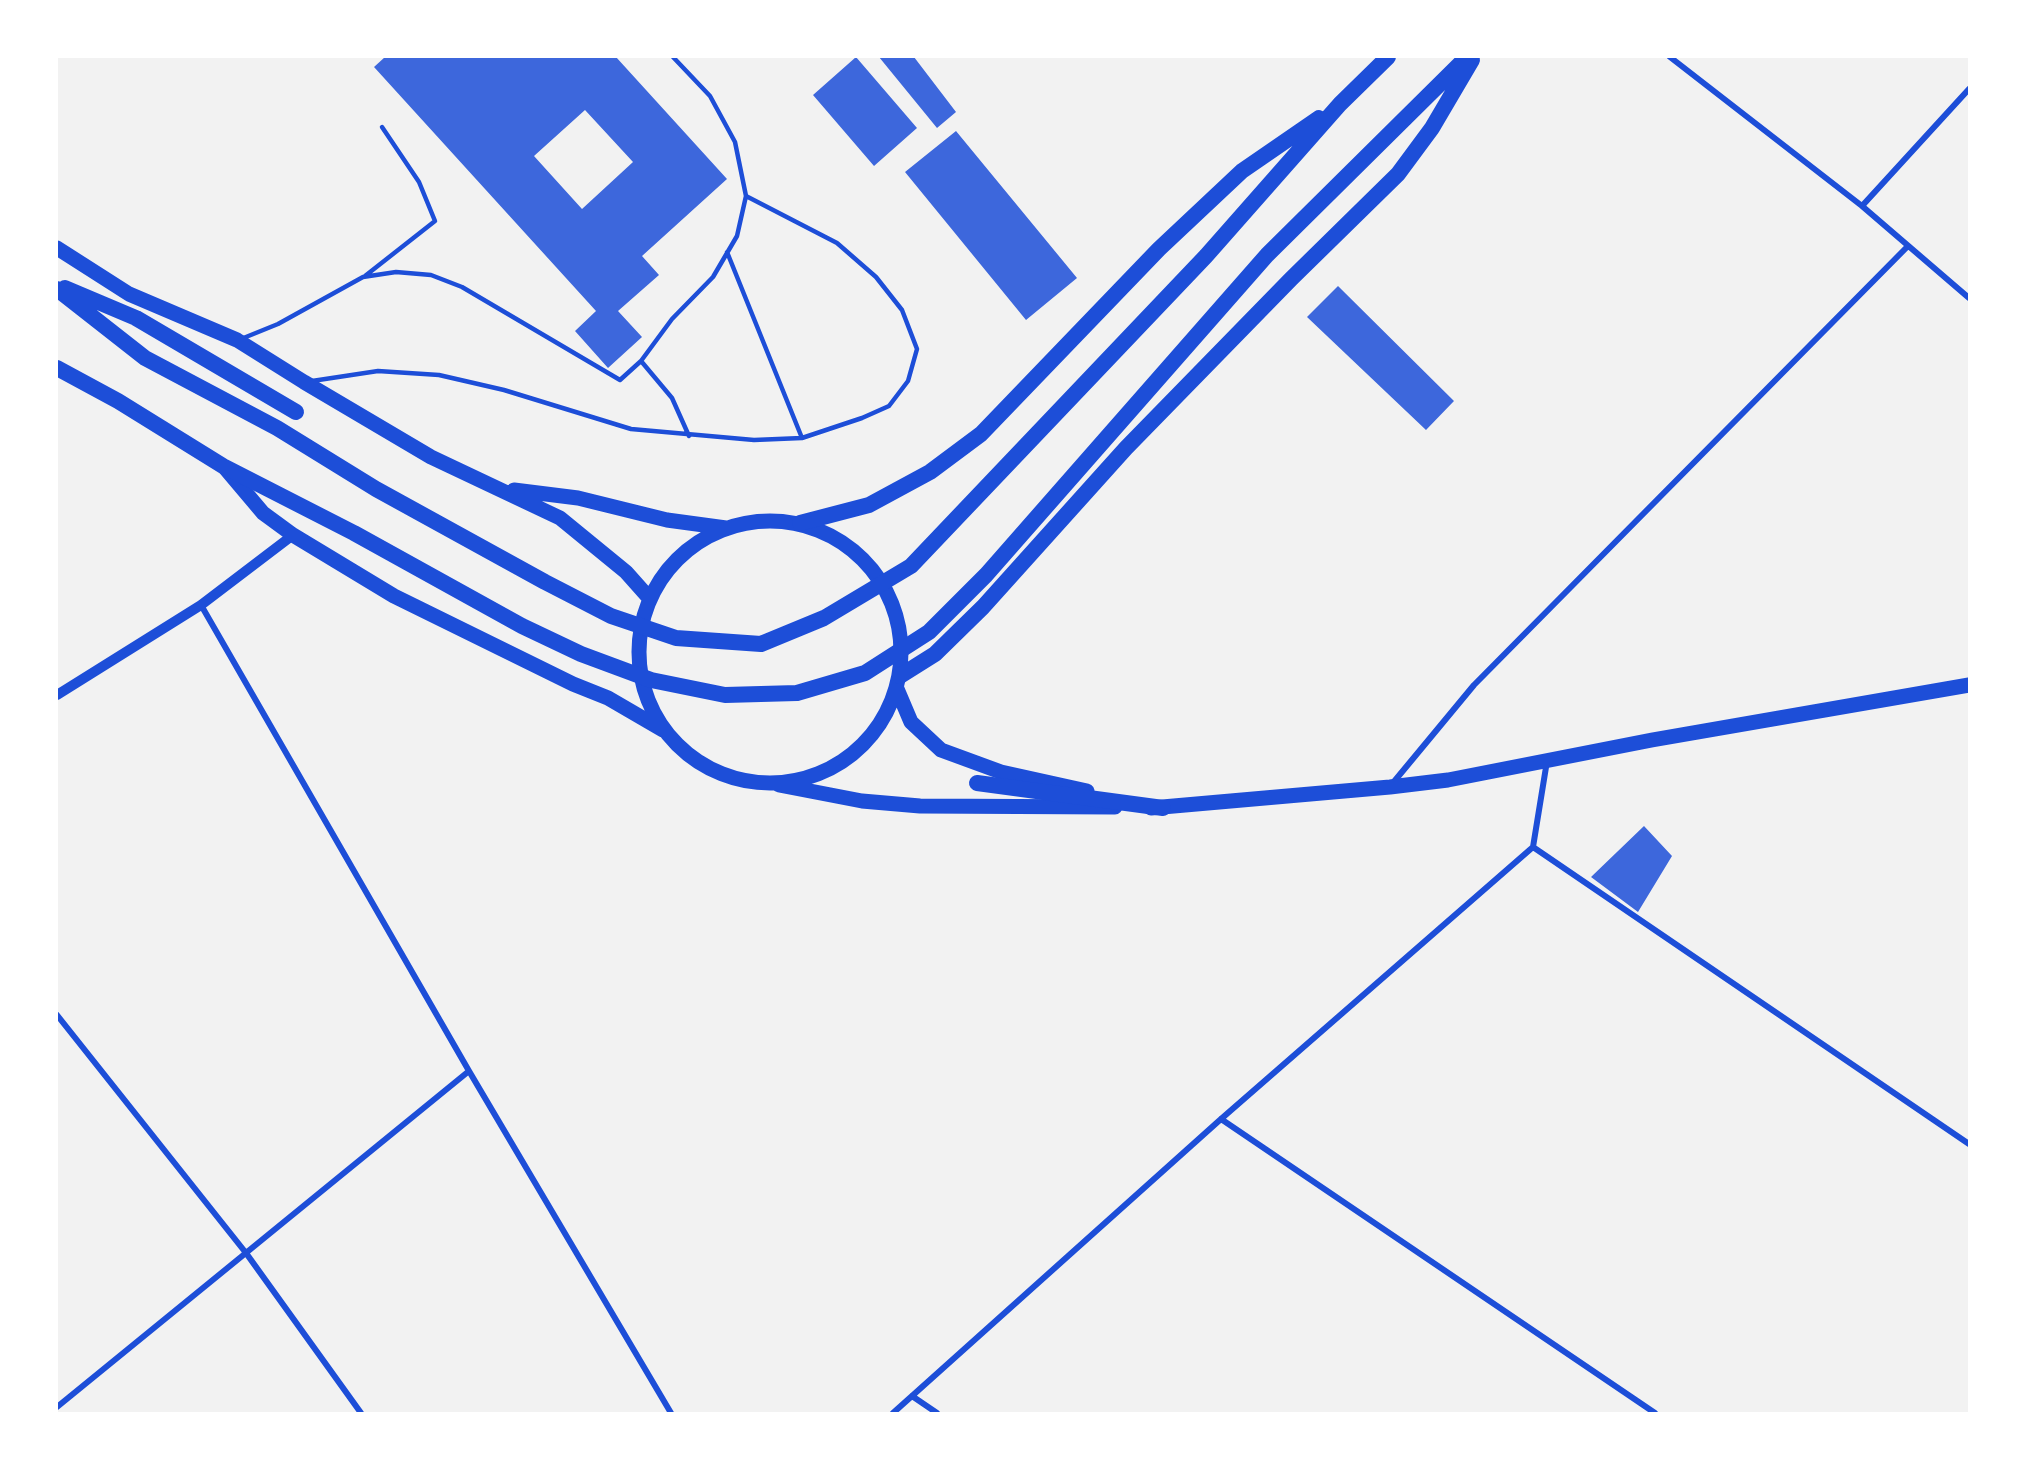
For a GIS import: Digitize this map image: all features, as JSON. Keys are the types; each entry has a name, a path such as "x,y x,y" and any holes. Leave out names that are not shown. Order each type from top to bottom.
{"highway":[{"path":"57,368 118,401 223,466 354,533 522,626 581,654 651,680 725,695 797,693 865,673 929,632 986,576 1266,255 1467,57"},
{"path":"899,682 935,654 983,607 1126,448 1291,279 1398,174 1432,128 1474,57"},
{"path":"57,287 145,358 277,428 376,489 544,582 611,616 676,638 761,644 824,618 911,566 1206,256 1340,104 1386,58"},
{"path":"800,523 869,506 930,472 981,434 1159,249 1242,171 1340,104"},
{"path":"57,287 136,318 296,412"},
{"path":"977,783 1163,808"}],"main road":[{"path":"57,248 129,294 237,340 431,457 560,518 626,572 650,599"},
{"path":"223,466 263,513 293,535 394,596 573,684 608,698 663,730"},
{"path":"502,489 578,498 667,520 726,528"},
{"path":"1163,808 1001,772 941,750 910,722 899,682 901,635 890,597 868,563 837,538 800,523 761,520 726,528 694,544 668,569 650,599 640,633 638,663 644,692 663,730 674,744 698,764 719,775 862,801 920,806 1163,808 1390,787 1449,780 1969,685"},
{"path":"779,785 830,771 872,737 899,682"}],"street":[{"path":"1670,57 1862,206 1969,298"},
{"path":"1862,206 1969,89"},
{"path":"1390,787 1474,685 1908,246"},
{"path":"57,695 201,605 293,535"},
{"path":"201,605 469,1071 671,1413"},
{"path":"893,1413 1221,1119 1533,848 1547,761"},
{"path":"1533,848 1969,1144"},
{"path":"57,1016 246,1253 361,1413"},
{"path":"57,1407 469,1071"},
{"path":"1221,1119 1655,1413"},
{"path":"912,1396 937,1413"}],"lane":[{"path":"363,277 396,272 431,275 462,287 620,380 641,361 672,319 713,277 737,236 746,196 735,142 710,96 673,57"},
{"path":"237,340 278,324 363,277 435,221 418,182 382,127"},
{"path":"304,382 378,371 439,375 504,390 631,429 689,436 754,440 802,438 862,418 889,406 908,381 917,349 902,309 876,277 837,243 746,196"},
{"path":"727,252 802,438"},
{"path":"641,361 672,398 689,436"}],"building":[{"path":"385,57 616,57 727,179 642,256 659,275 618,311 642,337 608,368 575,331 596,311 374,67","holes":["585,110 633,162 582,209 534,156"]},
{"path":"856,57 917,128 874,166 813,95"},
{"path":"879,57 914,57 956,112 937,128"},
{"path":"956,131 1077,278 1026,320 905,172"},
{"path":"1338,286 1454,401 1426,430 1307,317"},
{"path":"1644,826 1672,856 1638,912 1591,877"}]}
